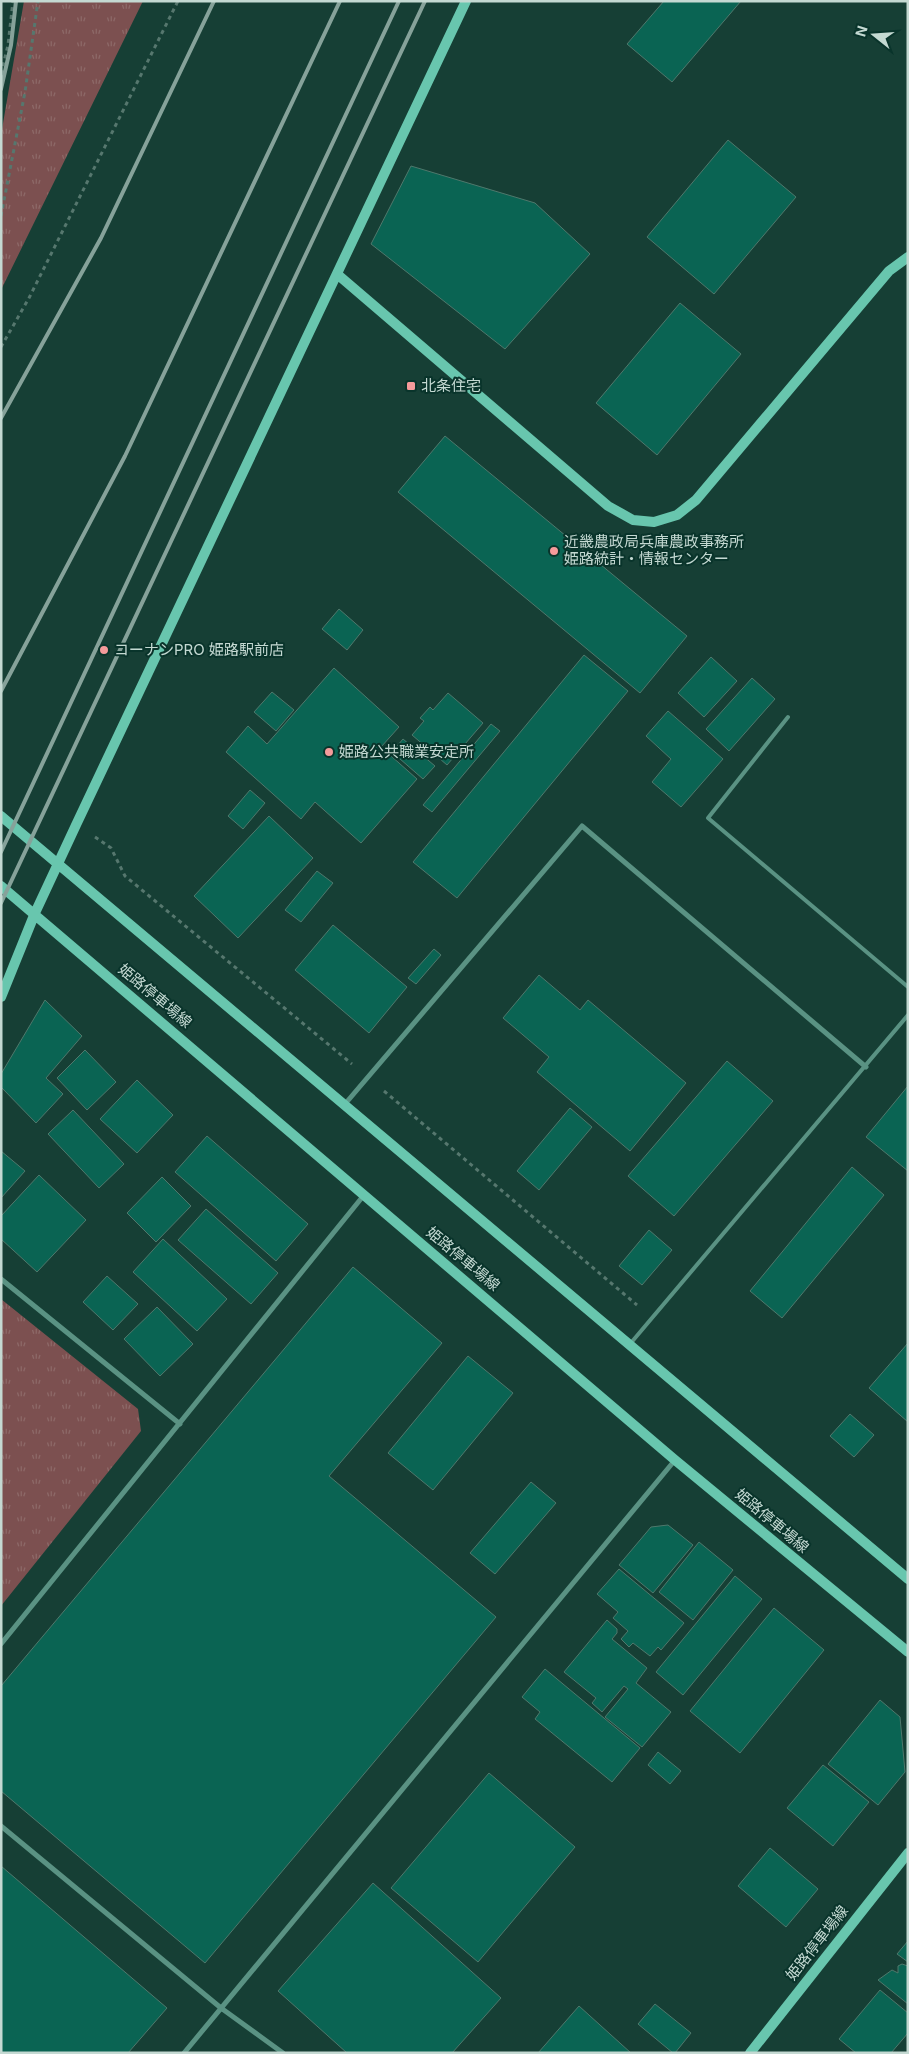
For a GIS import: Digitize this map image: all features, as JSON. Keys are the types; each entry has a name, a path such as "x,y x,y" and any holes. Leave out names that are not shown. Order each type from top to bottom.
{"main road":[{"path":"1,997 35,913 466,1"},
{"path":"337,274 608,506 633,520 654,522 677,515 696,500 889,271 908,258"},
{"path":"1,816 908,1579"},
{"name":"姫路停車場線","path":"1,886 365,1194 675,1460 908,1652"},
{"name":"姫路停車場線","path":"750,2053 908,1853"}],"street":[{"path":"345,1104 582,826 866,1067"},
{"path":"1,1644 365,1194"},
{"path":"1,1279 180,1424"},
{"path":"184,2053 675,1460"},
{"path":"1,1826 221,2008 283,2053"}],"lane":[{"path":"788,718 708,818 908,986"},
{"path":"630,1344 908,1015"}],"path":[{"path":"1,74 8,45 13,1"},
{"path":"1,216 25,92 38,1"},
{"path":"1,347 29,298 178,1"}],"green space":[{"path":"24,1 143,1 1,290 1,135"},
{"path":"1,1299 138,1409 141,1431 1,1606"}],"building":[{"path":"664,1 741,1 672,82 627,44"},
{"path":"728,140 796,197 714,294 647,237"},
{"path":"411,166 535,203 590,254 505,349 371,244"},
{"path":"680,303 741,354 657,455 596,403"},
{"path":"445,436 687,636 640,693 398,492"},
{"path":"339,609 363,630 347,650 322,629"},
{"path":"584,655 628,691 457,898 413,862"},
{"path":"711,657 737,681 704,717 678,693"},
{"path":"334,668 399,727 381,747 417,779 361,843 315,802 301,819 226,752 248,726 267,744"},
{"path":"752,678 775,699 729,751 706,729"},
{"path":"272,692 294,710 276,731 254,712"},
{"path":"448,693 483,723 447,765 412,735 424,721 420,718 430,707 433,710"},
{"path":"668,711 723,759 681,807 652,782 671,759 646,736"},
{"path":"491,724 500,731 432,812 423,805"},
{"path":"403,739 435,766 423,779 392,752"},
{"path":"250,790 265,803 243,829 228,816"},
{"path":"269,816 313,858 238,938 194,896"},
{"path":"317,871 333,883 301,922 285,910"},
{"path":"333,925 407,987 369,1033 295,970"},
{"path":"434,949 441,955 416,984 408,978"},
{"path":"539,975 580,1010 588,1000 686,1083 630,1151 537,1072 549,1057 503,1018"},
{"path":"45,1000 82,1036 46,1078 63,1094 36,1123 1,1087 1,1074"},
{"path":"85,1050 116,1082 87,1110 57,1078"},
{"path":"727,1061 773,1101 674,1216 628,1176"},
{"path":"137,1080 173,1115 137,1153 100,1119"},
{"path":"908,1086 908,1171 866,1137"},
{"path":"570,1108 592,1127 539,1190 517,1171"},
{"path":"73,1110 124,1164 99,1188 48,1134"},
{"path":"207,1136 308,1224 276,1261 175,1172"},
{"path":"1,1151 25,1171 1,1198"},
{"path":"852,1167 884,1195 782,1318 750,1291"},
{"path":"39,1175 86,1220 37,1272 1,1239 1,1216"},
{"path":"162,1177 191,1206 156,1242 127,1213"},
{"path":"206,1209 278,1273 251,1304 178,1240"},
{"path":"649,1230 672,1250 642,1285 619,1266"},
{"path":"163,1239 227,1299 197,1331 133,1272"},
{"path":"353,1267 442,1343 329,1476 496,1617 205,1963 1,1791 1,1686"},
{"path":"107,1276 138,1304 113,1330 83,1302"},
{"path":"157,1307 193,1344 160,1376 124,1339"},
{"path":"908,1343 908,1422 869,1388"},
{"path":"468,1356 513,1393 433,1490 388,1453"},
{"path":"850,1414 874,1435 854,1457 830,1436"},
{"path":"531,1482 556,1503 495,1574 470,1553"},
{"path":"668,1525 693,1545 653,1593 619,1565 651,1527"},
{"path":"699,1542 733,1570 693,1620 659,1592"},
{"path":"619,1569 684,1623 661,1650 658,1647 650,1656 633,1643 629,1647 621,1639 628,1631 613,1618 618,1612 597,1594"},
{"path":"735,1576 762,1599 683,1695 656,1672"},
{"path":"774,1608 824,1650 740,1753 690,1711"},
{"path":"607,1620 617,1629 617,1633 612,1639 647,1668 636,1683 671,1712 642,1747 605,1717 628,1689 624,1686 602,1712 592,1703 596,1698 564,1672"},
{"path":"545,1669 640,1748 612,1782 535,1719 540,1712 522,1697"},
{"path":"880,1700 900,1717 905,1772 878,1805 828,1764"},
{"path":"658,1752 681,1771 670,1784 648,1765"},
{"path":"823,1765 869,1802 833,1846 787,1808"},
{"path":"489,1773 575,1847 478,1962 391,1888"},
{"path":"770,1848 818,1889 786,1927 738,1886"},
{"path":"1,1866 167,2008 128,2053 1,2053"},
{"path":"373,1883 501,1998 452,2053 347,2053 278,1991"},
{"path":"908,1941 908,1962 897,1954"},
{"path":"902,1964 908,1966 908,2004 878,1980 892,1970 898,1973 898,1966"},
{"path":"880,1990 908,2013 908,2033 891,2053 856,2053 839,2039"},
{"path":"655,2004 691,2033 675,2053 638,2024"},
{"path":"579,2006 631,2053 538,2053"}],"railway":[{"path":"1,89 11,45 16,1"},
{"path":"1,418 101,238 214,1"},
{"path":"1,691 125,456 340,1"},
{"path":"1,852 399,1"},
{"path":"1,903 425,1"}],"place":[{"name":"北条住宅","path":"411,386"},
{"name":"近畿農政局兵庫農政事務所 姫路統計・情報センター","path":"554,551"},
{"name":"コーナンPRO 姫路駅前店","path":"104,650"},
{"name":"姫路公共職業安定所","path":"329,752"}]}
